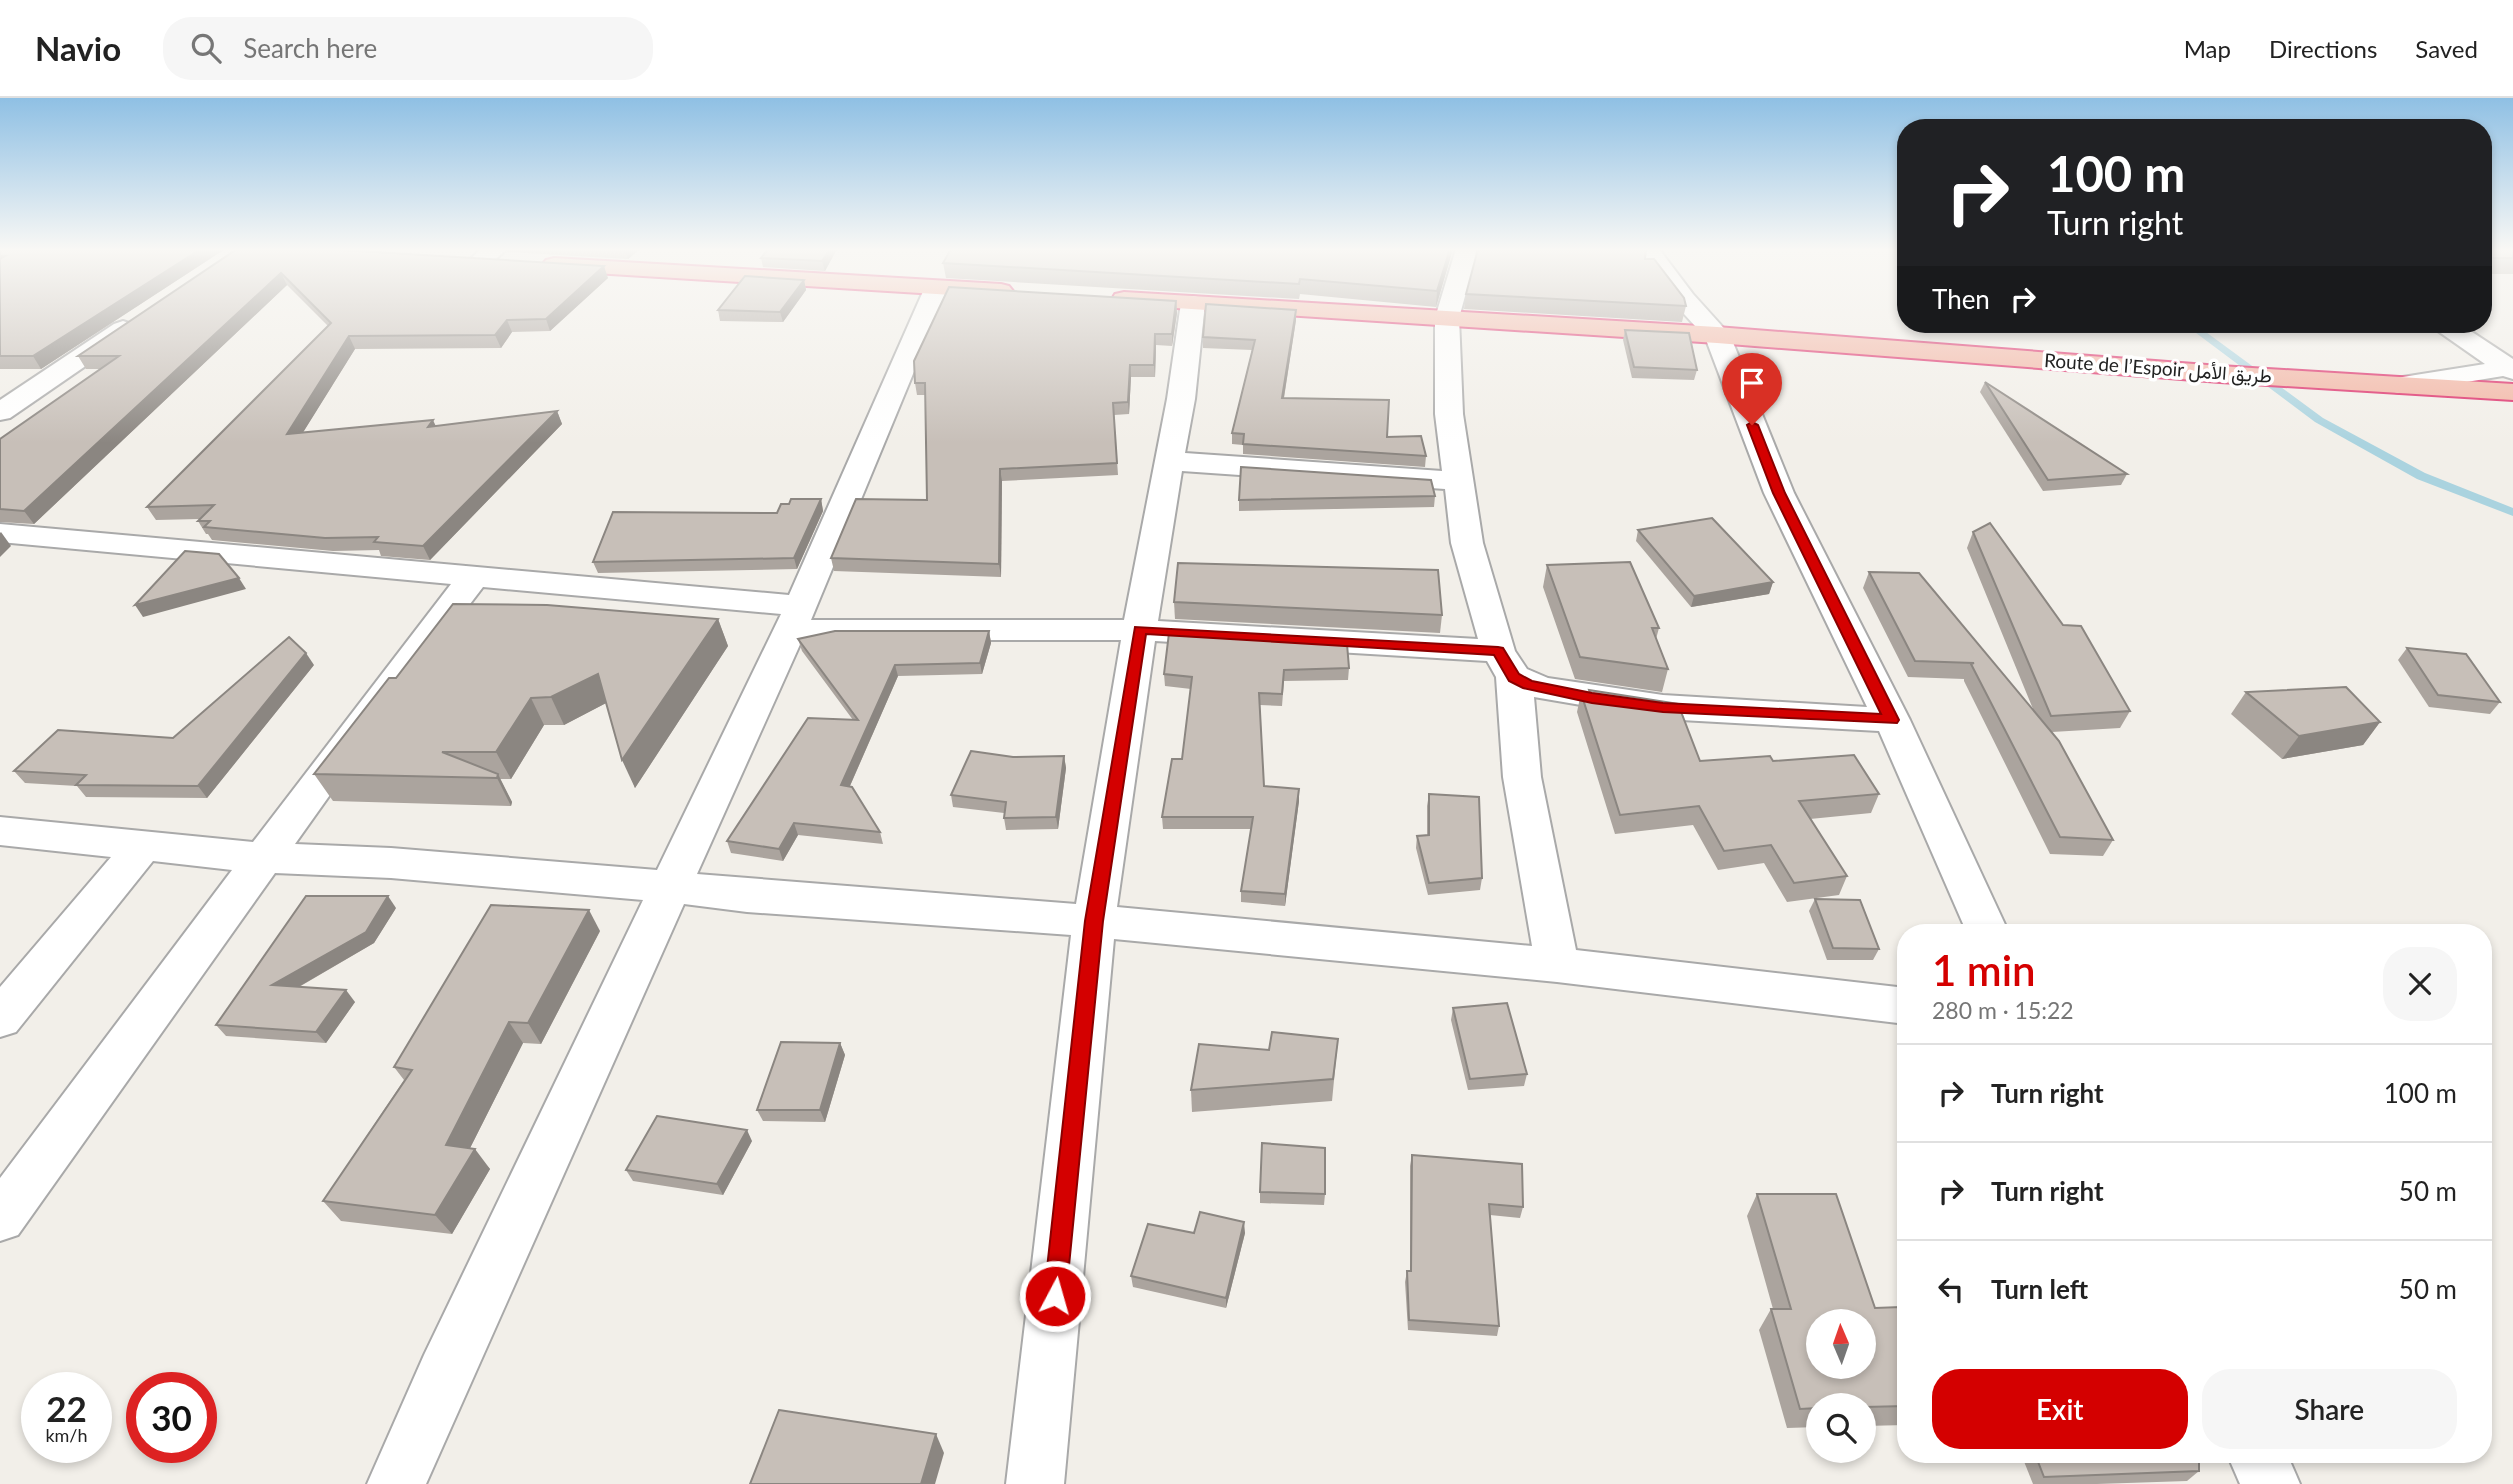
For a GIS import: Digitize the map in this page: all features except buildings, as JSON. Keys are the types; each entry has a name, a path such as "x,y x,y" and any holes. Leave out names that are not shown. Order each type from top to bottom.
{"highway":[{"name":"Route de l’Espoir طريق الأمل","path":"1374,314 1717,335 2220,374 2399,385 2512,374"}],"street":[{"path":"0,412 145,314"},
{"path":"397,1484 444,1375 796,618 926,314"},
{"path":"1035,1484 1094,921 1140,630 1181,399 1192,314"},
{"path":"1448,314 1449,414 1467,543 1506,664 1522,777 1557,965"},
{"path":"1697,314 1717,335 1779,493 1892,720 1984,924"},
{"path":"2456,333 2512,374"},
{"path":"11,378 44,380"},
{"path":"1170,461 1459,481"},
{"path":"0,533 474,576 796,618 1140,630 1506,664 1528,685 1663,708 1892,720"},
{"path":"0,1218 262,858 474,576"},
{"path":"0,831 262,858 391,863 673,887 747,896 1094,921 1557,965 1897,1005"},
{"path":"0,1019 144,845"},
{"path":"2260,1463 2271,1484"}],"waterway":[{"path":"2201,333 2319,420 2421,476 2513,512"}],"route":[{"path":"1055,1296 1094,921 1140,630 1498,651 1514,677 1528,685 1592,698 1663,708 1892,720 1779,493 1752,425"}]}
